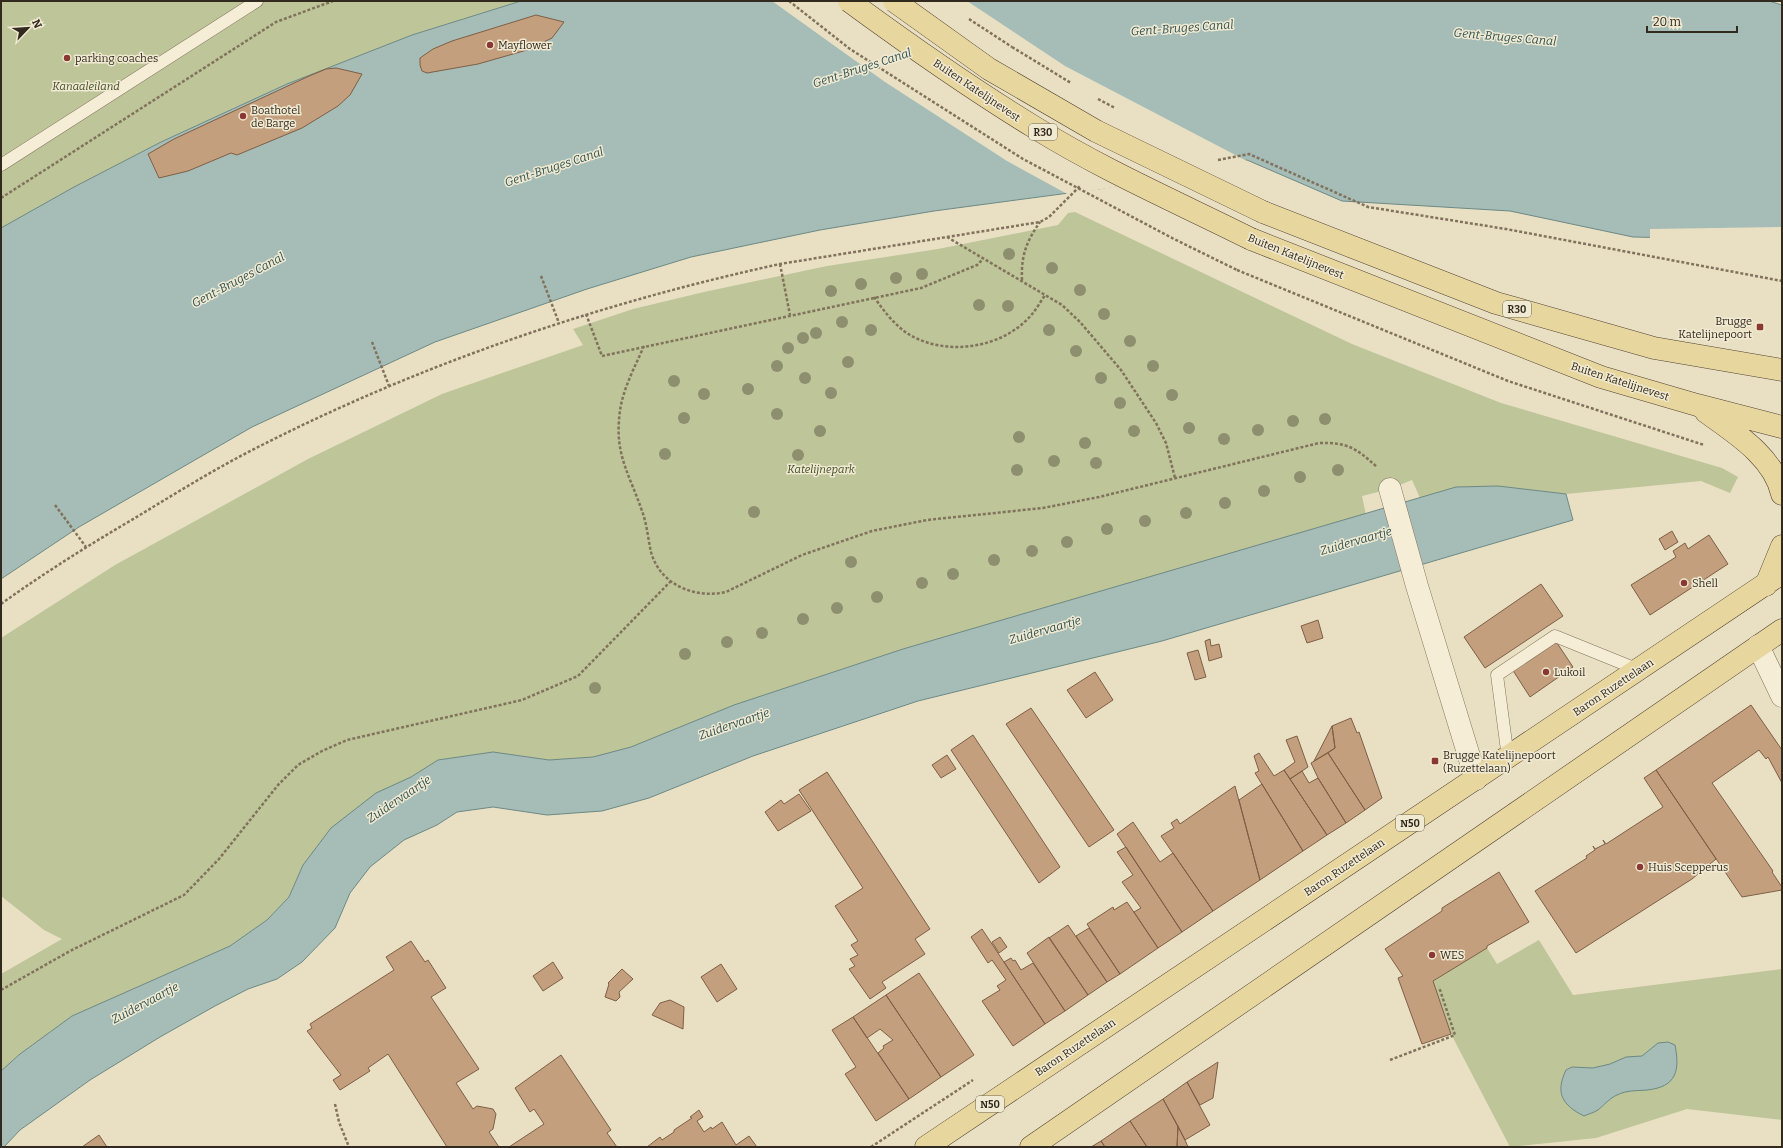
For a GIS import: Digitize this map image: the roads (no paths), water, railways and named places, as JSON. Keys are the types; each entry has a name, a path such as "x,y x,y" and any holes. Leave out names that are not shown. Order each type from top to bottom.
{"main road":[{"name":"Buiten Katelijnevest","path":"849,1 897,36 1034,128 1104,166 1252,239 1601,377 1697,405 1782,427"},
{"name":"R30","path":"894,1 989,69 1089,127 1263,212 1496,303 1654,348 1782,370"},
{"name":"R30","path":"1697,405 1751,445 1777,478 1782,494"},
{"path":"1774,579 1782,546"},
{"name":"Baron Ruzettelaan","path":"926,1147 1774,579"},
{"path":"1031,1147 1782,630"}],"street":[{"path":"1390,489 1417,586 1476,779"},
{"path":"1758,646 1782,696"}],"lane":[{"path":"1,165 257,1"},
{"path":"1508,758 1497,675 1555,636 1639,670"}],"water":[{"name":"Gent-Bruges Canal","path":"521,1 1769,1 1782,5 1782,240 1633,237 1510,211 1342,201 1247,160 1099,189 934,211 820,230 691,257 587,289 435,342 252,427 79,527 1,579 1,228 74,187 161,142 287,84 412,35"},
{"name":"Zuidervaartje","path":"1498,486 1566,494 1573,520 1162,641 918,701 753,756 649,798 602,811 547,815 493,807 457,812 437,825 404,840 370,867 350,893 335,928 302,962 277,979 248,989 215,1006 160,1037 90,1080 20,1130 4,1147 1,1147 1,1071 20,1054 72,1016 230,946 267,920 289,897 303,865 331,828 376,793 411,777 438,760 493,752 549,760 593,757 631,747 734,705 903,649 1456,487"},
{"path":"1668,1042 1675,1045 1677,1062 1674,1076 1665,1085 1647,1090 1621,1093 1612,1098 1598,1110 1584,1116 1570,1107 1563,1098 1561,1085 1566,1070 1572,1067 1593,1068 1610,1064 1626,1057 1642,1056 1658,1043"}],"place":[{"name":"Mayflower","path":"490,45"},
{"name":"parking coaches","path":"67,58"},
{"name":"Boathotel de Barge","path":"243,116"},
{"name":"Brugge Katelijnepoort","path":"1760,327"},
{"name":"Shell","path":"1684,583"},
{"name":"Lukoil","path":"1546,672"},
{"name":"Brugge Katelijnepoort (Ruzettelaan)","path":"1435,761"},
{"name":"Huis Scepperus","path":"1640,867"},
{"name":"WES","path":"1432,955"}],"park label":[{"name":"Kanaaleiland","path":"86,86"},
{"name":"Katelijnepark","path":"821,469"}]}
